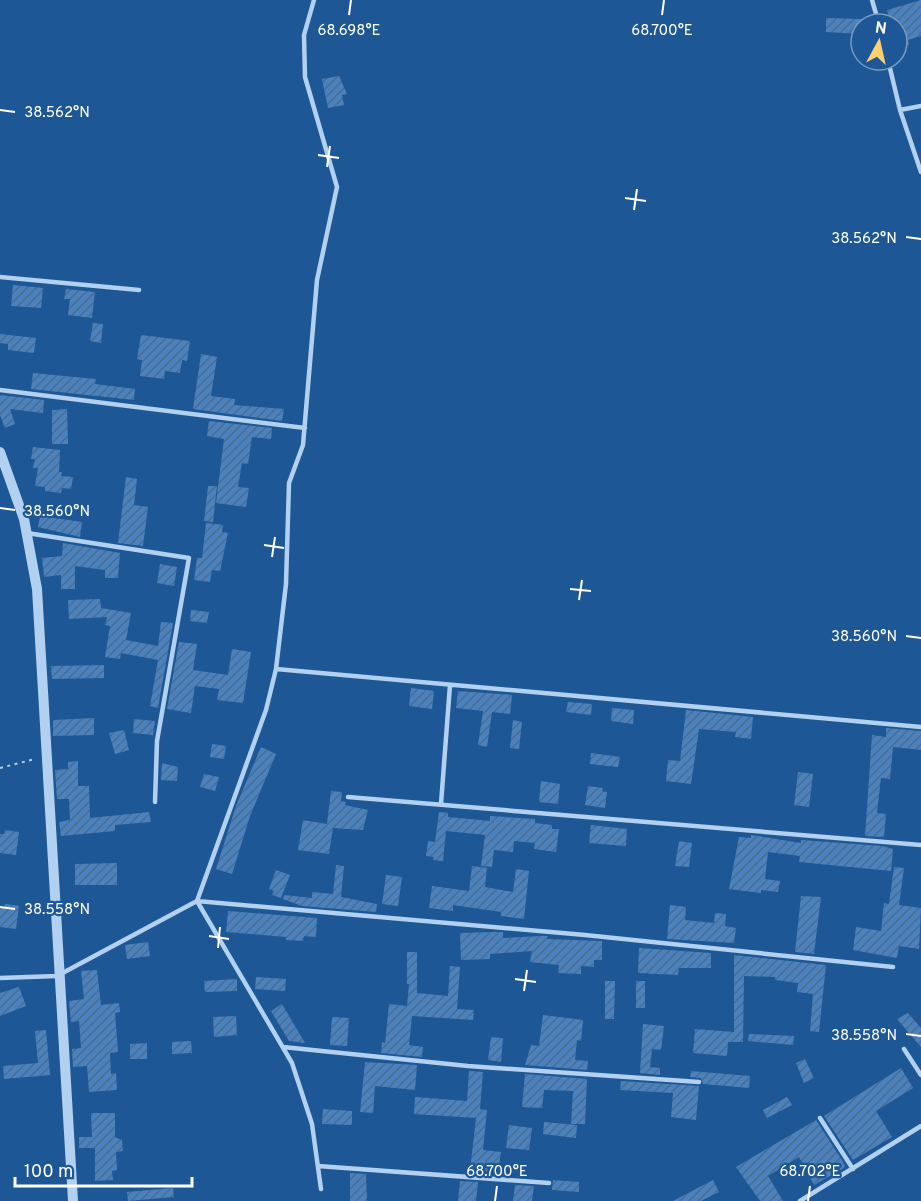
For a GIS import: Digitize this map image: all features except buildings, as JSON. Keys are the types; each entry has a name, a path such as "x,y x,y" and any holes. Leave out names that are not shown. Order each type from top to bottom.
{"street":[{"path":"0,452 27,533 37,589 57,976 73,1201"}],"lane":[{"path":"197,901 266,710 276,669 286,584 289,483 303,445 317,280 338,187 305,77 304,35 314,0"},
{"path":"891,72 900,110 921,172"},
{"path":"900,110 921,106"},
{"path":"0,277 139,290"},
{"path":"0,390 305,428"},
{"path":"27,533 189,558 157,741 155,802"},
{"path":"276,669 921,728"},
{"path":"441,804 450,685"},
{"path":"348,797 921,845"},
{"path":"197,901 292,1064 312,1124 321,1189"},
{"path":"0,978 57,976 197,901 596,936 893,967"},
{"path":"283,1047 468,1066 699,1082"},
{"path":"904,1049 921,1075"},
{"path":"820,1118 853,1169"},
{"path":"800,1201 921,1126"},
{"path":"318,1166 549,1183"}],"path":[{"path":"0,768 46,756"}]}
